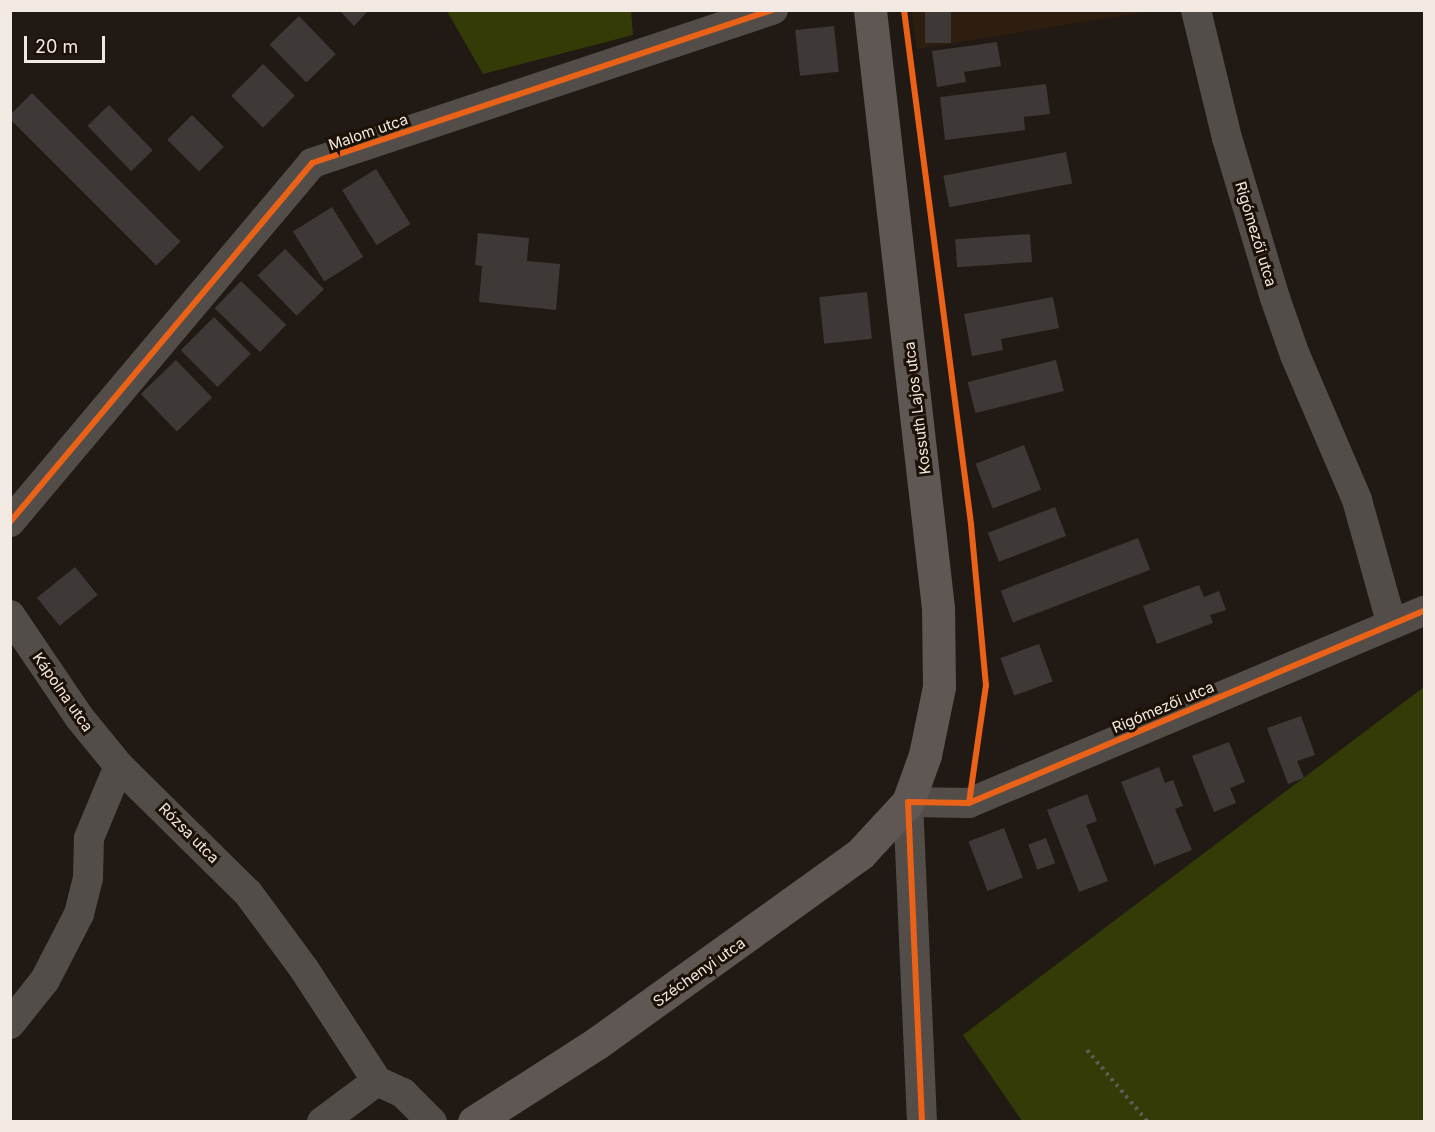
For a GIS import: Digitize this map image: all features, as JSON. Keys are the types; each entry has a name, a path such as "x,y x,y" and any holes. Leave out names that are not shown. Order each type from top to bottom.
{"main road":[{"name":"Kossuth Lajos utca","path":"870,10 938,608 939,687 931,737 908,801"},
{"name":"Széchenyi utca","path":"474,1122 733,949 860,854 908,801"}],"street":[{"name":"Malom utca","path":"10,522 312,163 774,10"},
{"name":"Rigómezői utca","path":"1196,10 1227,138 1275,298 1295,355 1357,500 1391,622"},
{"name":"Rigómezői utca","path":"908,801 969,803 1391,622 1425,611"},
{"name":"Kápolna utca","path":"10,615 79,717 118,766"},
{"path":"10,1023 45,980 79,914 88,878 89,838 118,766"},
{"name":"Rózsa utca","path":"118,766 248,893 304,969 377,1081"},
{"path":"908,801 922,1122"},
{"path":"322,1122 377,1081 403,1093 432,1122"}],"path":[{"path":"1087,1050 1148,1122"}],"shaded area":[{"path":"1158,10 917,49 912,11"}],"green space":[{"path":"447,11 631,11 633,35 483,74"},
{"path":"1424,687 1424,1121 1022,1121 963,1035"}],"building":[{"path":"339,10 369,10 354,26"},
{"path":"925,10 951,10 951,43 925,43"},
{"path":"299,16 336,54 306,83 270,44"},
{"path":"834,26 839,72 800,76 795,30"},
{"path":"997,42 1001,66 964,72 966,82 937,87 932,51"},
{"path":"263,64 295,96 263,128 231,96"},
{"path":"1046,84 1050,114 1024,117 1025,130 945,140 940,97"},
{"path":"32,93 180,241 156,266 10,119 10,115"},
{"path":"109,105 153,150 131,171 87,126"},
{"path":"192,115 224,147 199,172 167,140"},
{"path":"1066,152 1072,183 949,207 943,176"},
{"path":"376,169 410,224 377,245 342,190"},
{"path":"332,207 363,257 324,281 293,231"},
{"path":"478,233 529,238 527,261 560,264 556,310 479,302 482,266 475,265"},
{"path":"1030,234 1032,262 957,267 955,239"},
{"path":"285,249 324,289 297,316 258,275"},
{"path":"241,281 286,325 260,352 215,308"},
{"path":"867,292 872,339 824,344 819,297"},
{"path":"1053,297 1059,328 1001,339 1003,350 972,356 964,314"},
{"path":"214,317 251,354 218,387 181,350"},
{"path":"176,360 212,397 177,431 141,394"},
{"path":"1056,360 1064,391 975,413 968,382"},
{"path":"1024,445 1041,490 993,508 975,464"},
{"path":"1055,507 1066,536 999,562 988,533"},
{"path":"1138,538 1150,570 1013,622 1001,591"},
{"path":"75,567 98,595 60,626 37,598"},
{"path":"1199,585 1204,597 1219,591 1226,610 1210,615 1213,623 1157,644 1143,606"},
{"path":"1039,644 1053,682 1014,696 1000,658"},
{"path":"1301,716 1315,755 1297,761 1304,778 1288,784 1267,728"},
{"path":"1229,742 1245,782 1230,788 1236,803 1214,812 1192,756"},
{"path":"1159,767 1165,783 1173,780 1183,806 1175,809 1192,850 1154,865 1121,782"},
{"path":"1087,794 1097,821 1086,825 1108,881 1079,892 1047,810"},
{"path":"1004,828 1023,877 988,891 969,842"},
{"path":"1046,838 1055,863 1037,870 1028,844"}],"cycle path":[{"path":"10,522 312,163 773,10"},
{"path":"904,10 971,524 986,685 969,803"},
{"path":"922,1122 908,802 969,803 1424,611"}]}
